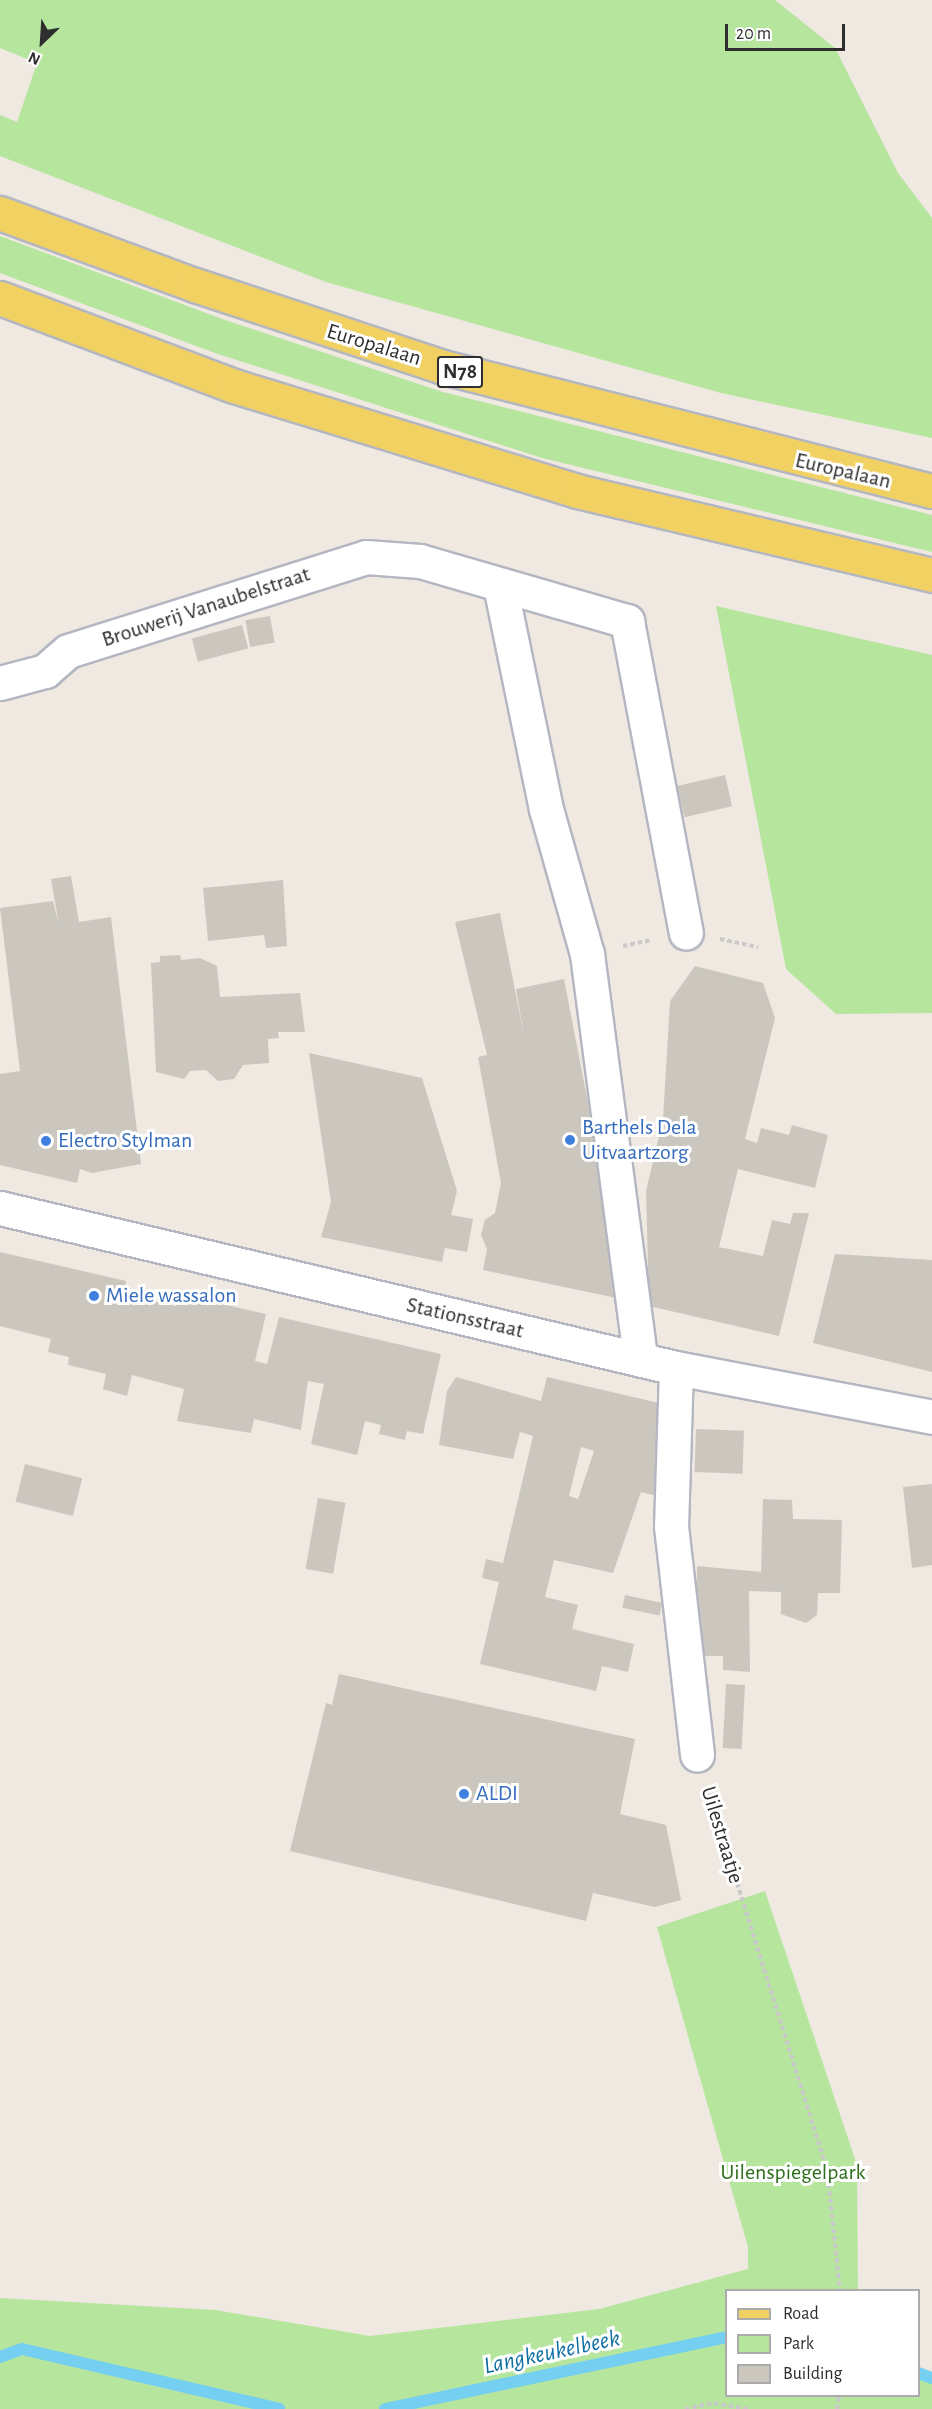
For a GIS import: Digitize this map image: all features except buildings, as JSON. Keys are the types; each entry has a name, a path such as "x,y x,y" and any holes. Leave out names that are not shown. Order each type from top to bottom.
{"main road":[{"name":"Europalaan","path":"0,213 195,285 443,367 932,491"},
{"path":"0,298 234,386 577,491 932,575"}],"street":[{"name":"Brouwerij Vanaubelstraat","path":"0,682 45,671 68,651 366,557 420,561 627,621 686,932"},
{"path":"500,585 546,809 587,954 640,1359"},
{"name":"Stationsstraat","path":"0,1208 676,1368 932,1417"},
{"path":"676,1368 671,1526 697,1755"}],"path":[{"name":"Uilestraatje","path":"697,1755 827,2169 840,2289"},
{"path":"686,2409 714,2403 748,2409"}],"green space":[{"path":"0,0 775,0 835,48 898,173 932,218 932,438 721,393 326,282 0,156 0,115 17,122 37,63 0,48"},
{"path":"0,236 225,320 443,392 932,515 932,552 542,458 215,353 0,273"},
{"path":"716,606 932,655 932,1013 836,1014 786,969"},
{"name":"Uilenspiegelpark","path":"765,1891 857,2165 858,2289 725,2289 725,2397 920,2397 920,2373 932,2378 932,2409 0,2409 0,2298 215,2310 370,2336 599,2309 748,2269 748,2247 657,1927"}],"waterway":[{"name":"Langkeukelbeek","path":"385,2409 725,2337"},
{"name":"Langkeukelbeek","path":"0,2357 22,2349 279,2409"},
{"name":"Langkeukelbeek","path":"920,2374 932,2378"}],"place":[{"name":"Barthels Dela Uitvaartzorg","path":"570,1140"},
{"name":"Electro Stylman","path":"46,1141"},
{"name":"Miele wassalon","path":"94,1296"},
{"name":"ALDI","path":"464,1794"}]}
